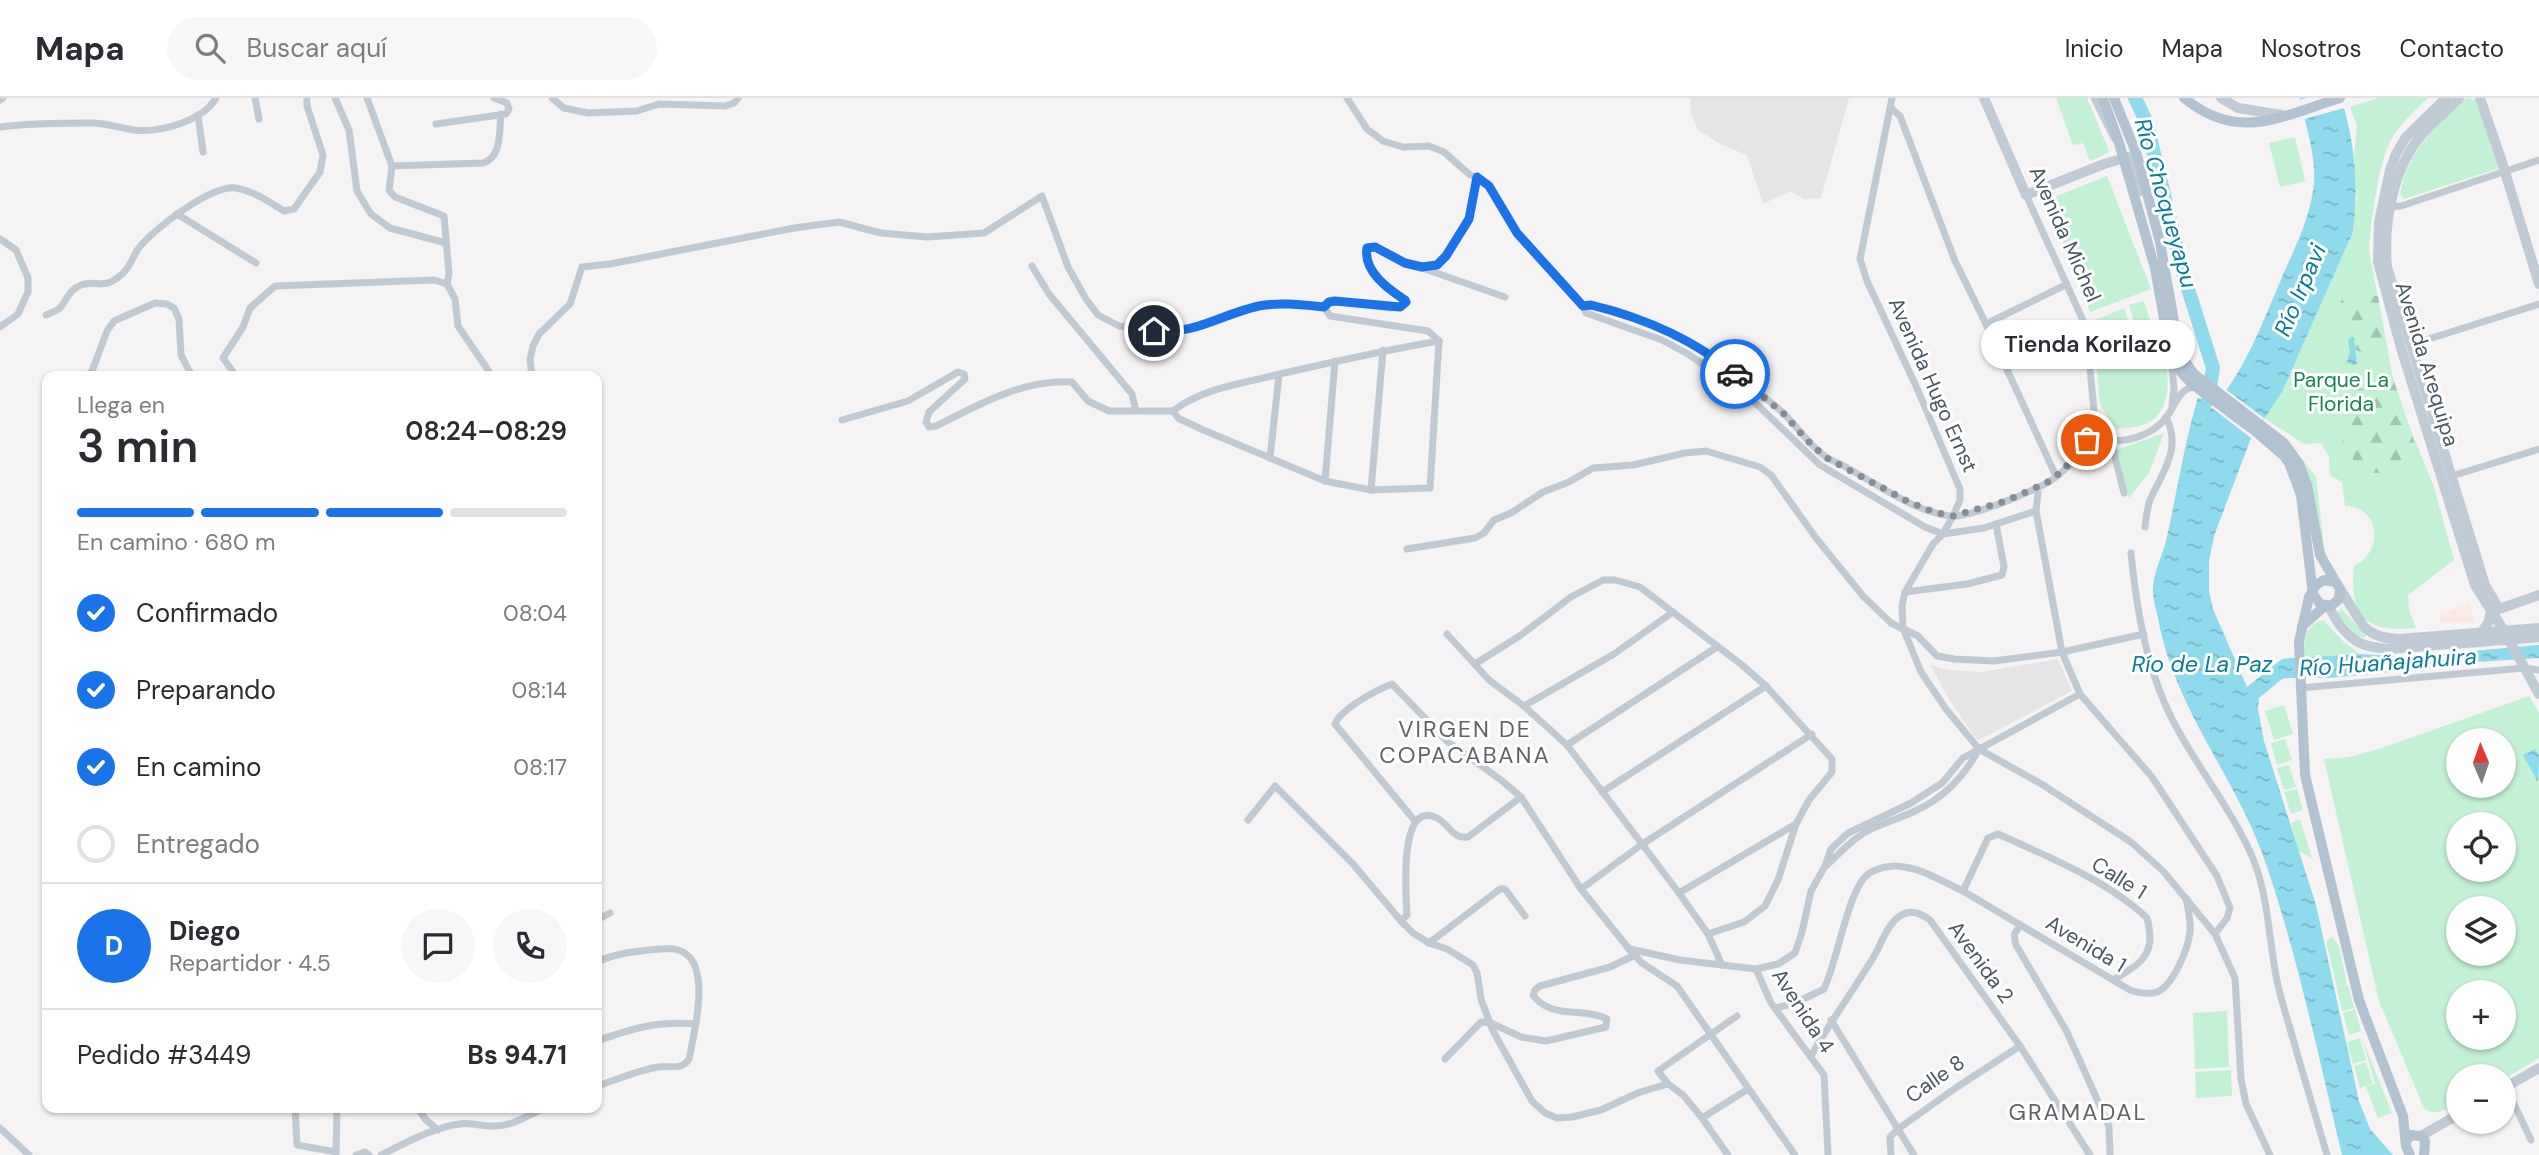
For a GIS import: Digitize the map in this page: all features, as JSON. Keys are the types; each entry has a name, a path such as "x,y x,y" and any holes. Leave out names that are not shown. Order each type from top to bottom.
{"main road":[{"name":"Avenida Michel","path":"1984,98 2026,195"},
{"path":"2103,98 2119,143 2155,268 2170,353 2181,372 2284,443 2299,464 2307,485 2319,555 2357,620 2369,632 2399,639 2482,633 2508,639 2539,628"},
{"path":"2114,98 2137,155 2162,254 2179,349 2194,382"},
{"path":"2184,98 2213,116 2238,124 2258,123 2340,98"},
{"path":"2221,98 2238,108 2283,116"},
{"name":"Avenida Arequipa","path":"2446,98 2406,137 2390,170 2387,267 2406,346 2447,478 2474,585 2495,610 2521,663"},
{"name":"Avenida Arequipa","path":"2387,206 2400,170 2415,144 2459,98"},
{"path":"2480,98 2539,284"},
{"path":"2238,108 2243,117 2238,124"},
{"path":"2026,195 2122,158 2132,160 2156,243 2162,254"},
{"path":"2258,427 2284,456 2300,487 2315,600 2327,606 2346,632 2363,645 2400,648 2539,637"},
{"path":"2337,585 2321,581 2313,590 2302,626 2298,657 2307,789 2360,1000 2414,1147 2446,1124"},
{"path":"2302,626 2339,599 2337,585"},
{"path":"2482,633 2495,610 2539,595"},
{"path":"2521,663 2539,694"},
{"path":"2516,1082 2539,1068"}],"street":[{"path":"0,127 20,124 94,123 136,130 159,128 198,115 210,108 216,98"},
{"path":"255,98 259,119"},
{"path":"46,315 58,309 71,291 80,285 105,286 121,275 129,267 138,249 177,214 223,188 251,192 284,211 294,209 320,172 323,155 307,106 307,98"},
{"path":"335,98 349,130 357,191 370,214 390,229 446,243"},
{"path":"367,98 392,166 389,190 395,197 444,216 449,273 447,284 455,299 458,326 489,371"},
{"path":"436,124 506,114 509,109 507,103 494,98"},
{"path":"552,98 564,108 588,113 637,111 659,104 725,106 734,103 738,98"},
{"path":"1347,98 1367,129 1383,142 1403,147 1429,146 1444,152 1469,174 1489,186 1517,233 1583,306 1586,313 1640,331 1688,354 1745,393 1820,465 1925,527 1943,534 1984,528 2036,511"},
{"name":"Avenida Hugo Ernst","path":"1892,98 1860,259 1867,281 1958,484 1960,500 1943,534 1933,544 1905,592 1902,606 1903,628 1921,672 1946,709 1979,749 2043,785 2131,842 2163,871 2215,934 2235,978 2241,1079 2246,1104 2270,1155"},
{"path":"2094,98 2111,136 2119,143"},
{"path":"1891,108 1900,116 1941,229 2056,476"},
{"path":"392,166 483,163 492,160 496,154 502,114"},
{"path":"198,115 202,152"},
{"path":"2387,206 2402,206 2539,160"},
{"path":"1422,267 1437,265 1451,249 1469,219 1477,177"},
{"name":"Avenida Michel","path":"2026,195 2086,327 2094,432"},
{"path":"531,371 533,346 539,334 570,303 582,267 839,222 881,233 927,237 984,233 1042,196 1068,267 1086,299 1098,315 1119,326 1172,333 1206,325 1258,306 1285,304 1324,307 1331,316 1429,331 1439,341 1430,488 1371,490 1325,481 1201,429 1178,418 1173,411"},
{"path":"177,214 256,263"},
{"path":"0,239 16,250 28,278 28,292 18,314 0,327"},
{"path":"1324,307 1335,301 1390,308 1400,307 1406,302 1379,279 1367,262 1366,253 1369,247 1375,247 1405,263 1505,297"},
{"path":"1031,266 1049,294 1132,394 1136,411"},
{"path":"232,371 223,358 243,327 250,308 275,286 434,280 447,284"},
{"path":"1986,324 2067,284"},
{"path":"92,371 107,331 114,321 155,303 174,308 179,319 181,355 189,371"},
{"path":"2406,346 2539,304"},
{"path":"1583,306 1591,305 1644,320 1685,339 1726,366 1783,413 1825,457 1907,501 1934,512 1953,516 2037,494 2088,445 2088,437 2094,432 2108,441 2124,493"},
{"path":"842,420 908,401 958,372 964,374 965,379 929,412 926,422 929,427 1017,389 1050,382 1072,382 1088,401 1109,411 1173,411 1196,397 1279,374 1383,350 1439,341"},
{"path":"1371,490 1383,350"},
{"path":"2170,353 2174,388 2171,409"},
{"path":"1325,481 1335,361"},
{"path":"1270,458 1279,374"},
{"path":"2088,445 2098,449 2108,441 2129,440 2143,435 2166,417 2183,392 2194,382"},
{"path":"2145,527 2149,502 2164,476 2174,438 2166,417"},
{"path":"2447,478 2539,449"},
{"path":"1407,549 1475,538 1484,533 1494,520 1593,468 1633,465 1706,451 1759,467 1771,475 1816,538 1863,596 1886,619 1918,635 1932,652 1944,658 1994,661 2062,652 2144,634"},
{"path":"1820,465 1825,457"},
{"path":"2037,494 2036,511 2062,652 2080,694 2152,777 2217,876 2230,908 2227,918 2215,934"},
{"path":"1905,592 1966,584 2002,575 2004,567 1996,524"},
{"path":"2131,553 2134,585 2149,659 2164,703 2180,734 2209,778 2254,862 2283,1005 2327,1155"},
{"path":"1475,664 1521,635 1571,597 1603,580 1615,580 1640,587 1673,612 1766,686 1812,734 1832,759 1832,772 1809,800 1796,824 1778,880 1765,906 1745,922 1707,934"},
{"path":"1524,706 1614,654 1673,612"},
{"path":"1447,634 1489,680 1524,706 1567,745 1679,893 1707,934 1722,965"},
{"path":"1567,745 1717,648"},
{"path":"2300,683 2521,663 2539,670"},
{"path":"1415,821 1335,724 1337,719 1355,704 1392,684 1448,742 1521,797 1581,889 1632,952 1642,963 1677,986 1795,1155"},
{"path":"1602,792 1766,686"},
{"path":"1445,1059 1481,1023 1490,1023 1521,1037 1546,1041 1603,1029 1608,1025 1604,1018 1565,1013 1538,1001 1533,995 1535,989 1611,967 1632,952 1756,969 1778,964 1795,953 1811,891 1825,866 1861,835 1918,810 1945,793 1972,762 1979,749 2080,694"},
{"path":"1581,889 1641,845 1812,734"},
{"path":"1248,820 1276,786 1353,864 1413,933 1473,965 1490,1023 1532,1101 1545,1113 1557,1118 1572,1117 1601,1110 1668,1084"},
{"path":"1401,920 1407,915 1405,872 1411,830 1415,821 1426,816 1437,818 1452,833 1468,837 1521,797"},
{"path":"1679,893 1796,824"},
{"name":"Calle 1","path":"1963,891 1988,838 1998,834 2047,856 2120,896 2147,918 2152,941 2146,955 2129,971 2113,980"},
{"path":"1776,1009 1824,989 1856,894 1864,878 1873,872 1901,866 1937,877 2021,926"},
{"path":"1429,943 1500,889 1505,889 1525,916"},
{"name":"Avenida 1","path":"2110,1155 2109,1126 2067,1032 2013,937 2021,926 2130,990 2150,994 2163,989 2182,959 2189,936 2186,898"},
{"name":"Avenida 2","path":"1811,1056 1894,921 1901,915 1915,912 1930,920 2020,1046 2090,1155"},
{"path":"602,917 610,913"},
{"path":"602,960 614,954 664,948 678,950 688,955 696,965 699,1008 690,1059 683,1066 659,1066 602,1084"},
{"name":"Avenida 4","path":"1756,969 1776,1009 1824,1075 1828,1155"},
{"path":"1728,1155 1683,1095 1668,1084 1658,1071 1737,1016"},
{"path":"1831,1020 1914,1155"},
{"path":"602,1039 646,1024 696,1024"},
{"name":"Calle 8","path":"1891,1155 1890,1137 1898,1129 2020,1046"},
{"path":"1702,1118 1748,1089"},
{"path":"2516,1110 2531,1140"},
{"path":"295,1113 297,1145 337,1154 337,1113"},
{"path":"421,1113 438,1130"},
{"path":"381,1155 412,1140 462,1123 505,1125 533,1113"},
{"path":"0,1128 29,1155"},
{"path":"356,1155 365,1152 369,1155"}],"shaded area":[{"path":"1690,98 1849,98 1821,198 1804,199 1790,191 1763,204 1747,155 1720,144 1698,130 1691,114"},
{"path":"2469,604 2474,620 2472,622 2441,623 2439,615"},
{"path":"2058,659 2072,691 1979,740 1949,699 1930,665 1949,670 1981,672"}],"green space":[{"path":"2056,98 2087,98 2108,153 2090,161 2083,143 2073,145"},
{"name":"Parque La Florida","path":"2378,98 2428,98 2400,127 2387,149 2376,192 2369,250 2393,378 2434,487 2454,560 2408,595 2409,610 2416,628 2398,629 2373,624 2364,618 2354,597 2354,566 2370,551 2374,541 2372,522 2357,508 2345,506 2342,482 2330,475 2329,457 2321,443 2304,444 2264,418 2282,392 2353,232 2357,198 2354,157 2357,125 2350,107"},
{"path":"2466,98 2477,100 2498,164 2497,169 2404,199 2400,194 2404,177 2417,151 2433,130"},
{"path":"2295,137 2305,181 2280,187 2269,143"},
{"path":"2107,176 2151,289 2090,312 2047,200"},
{"path":"2355,290 2366,296 2378,296 2387,348 2363,353 2356,350 2346,318 2337,310 2346,291"},
{"path":"2144,301 2151,323 2136,328 2129,305"},
{"path":"2124,308 2130,327 2097,338 2093,321"},
{"path":"2158,325 2168,380 2163,407 2155,418 2143,425 2116,429 2100,405 2095,352 2097,344"},
{"path":"2393,378 2418,452 2402,458 2397,468 2378,473 2359,472 2353,457 2345,450 2334,412 2344,390 2362,388"},
{"path":"2164,433 2149,473 2129,498 2116,450"},
{"path":"2301,458 2316,477 2324,547 2330,566 2322,547"},
{"path":"2341,608 2365,638 2356,635 2337,614"},
{"path":"2323,620 2360,654 2305,657 2306,634 2312,626"},
{"path":"2529,696 2539,713 2539,1058 2516,1072 2516,1064 2446,1064 2446,1109 2437,1112 2424,1108 2379,1001 2324,759 2349,757"},
{"path":"2284,705 2293,734 2274,740 2265,711"},
{"path":"2285,739 2292,760 2277,765 2271,743"},
{"path":"2289,765 2296,787 2284,790 2277,768"},
{"path":"2297,789 2303,810 2291,814 2284,792"},
{"path":"2300,819 2312,858 2298,851 2291,823"},
{"path":"2332,936 2339,946 2347,984 2340,987 2348,985 2354,1008 2342,1011 2326,940"},
{"path":"2355,1009 2361,1031 2349,1035 2343,1013"},
{"path":"2227,1011 2229,1067 2195,1069 2193,1013"},
{"path":"2360,1038 2366,1060 2353,1064 2347,1042"},
{"path":"2362,1038 2392,1113 2378,1118 2366,1087 2375,1084"},
{"path":"2366,1062 2373,1084 2360,1088 2354,1066"},
{"path":"2231,1070 2232,1096 2196,1098 2195,1072"}],"water":[{"name":"Río de La Paz","path":"2300,98 2341,98 2350,131 2354,164 2355,215 2353,232 2282,392 2251,438 2214,536 2209,561 2209,591 2213,609 2247,687 2282,659 2360,654 2404,657 2539,645 2539,658 2461,663 2459,666 2329,678 2287,678 2259,698 2258,709 2264,741 2316,905 2359,1101 2370,1129 2393,1155 2342,1155 2298,972 2266,864 2254,832 2178,683 2166,651 2153,594 2198,397 2212,408 2234,379 2259,331 2306,221 2314,182 2313,161"},
{"path":"2354,338 2357,364 2353,365 2347,362 2350,352 2348,340"},
{"path":"2535,749 2539,755 2538,782 2523,755"}],"pier":[{"path":"2306,98 2345,98 2348,107 2301,120 2297,101"},
{"path":"2224,388 2264,418 2251,438 2195,395 2212,403"}],"waterway":[{"name":"Río Choqueyapu","path":"2135,98 2146,121 2183,273 2213,368 2208,400"}],"way so far":[{"path":"1735,374 1783,413 1825,457 1907,501 1953,516 2006,501 2052,480 2088,445 2087,440"}],"place":[{"name":"Tienda Korilazo","path":"2087,440"}],"district":[{"name":"VIRGEN DE COPACABANA","path":"1465,742"},
{"name":"GRAMADAL","path":"2078,1112"}],"route":[{"path":"1154,331 1172,333 1258,306 1285,304 1324,307 1335,301 1400,307 1405,300 1379,279 1367,262 1367,248 1375,247 1405,263 1422,267 1437,265 1443,261 1469,219 1477,177 1489,186 1517,233 1583,306 1591,305 1644,320 1685,339 1735,374"}],"water label":[{"name":"Río Irpavi","path":"2300,290"},
{"name":"Río Huañajahuira","path":"2388,662"}]}
